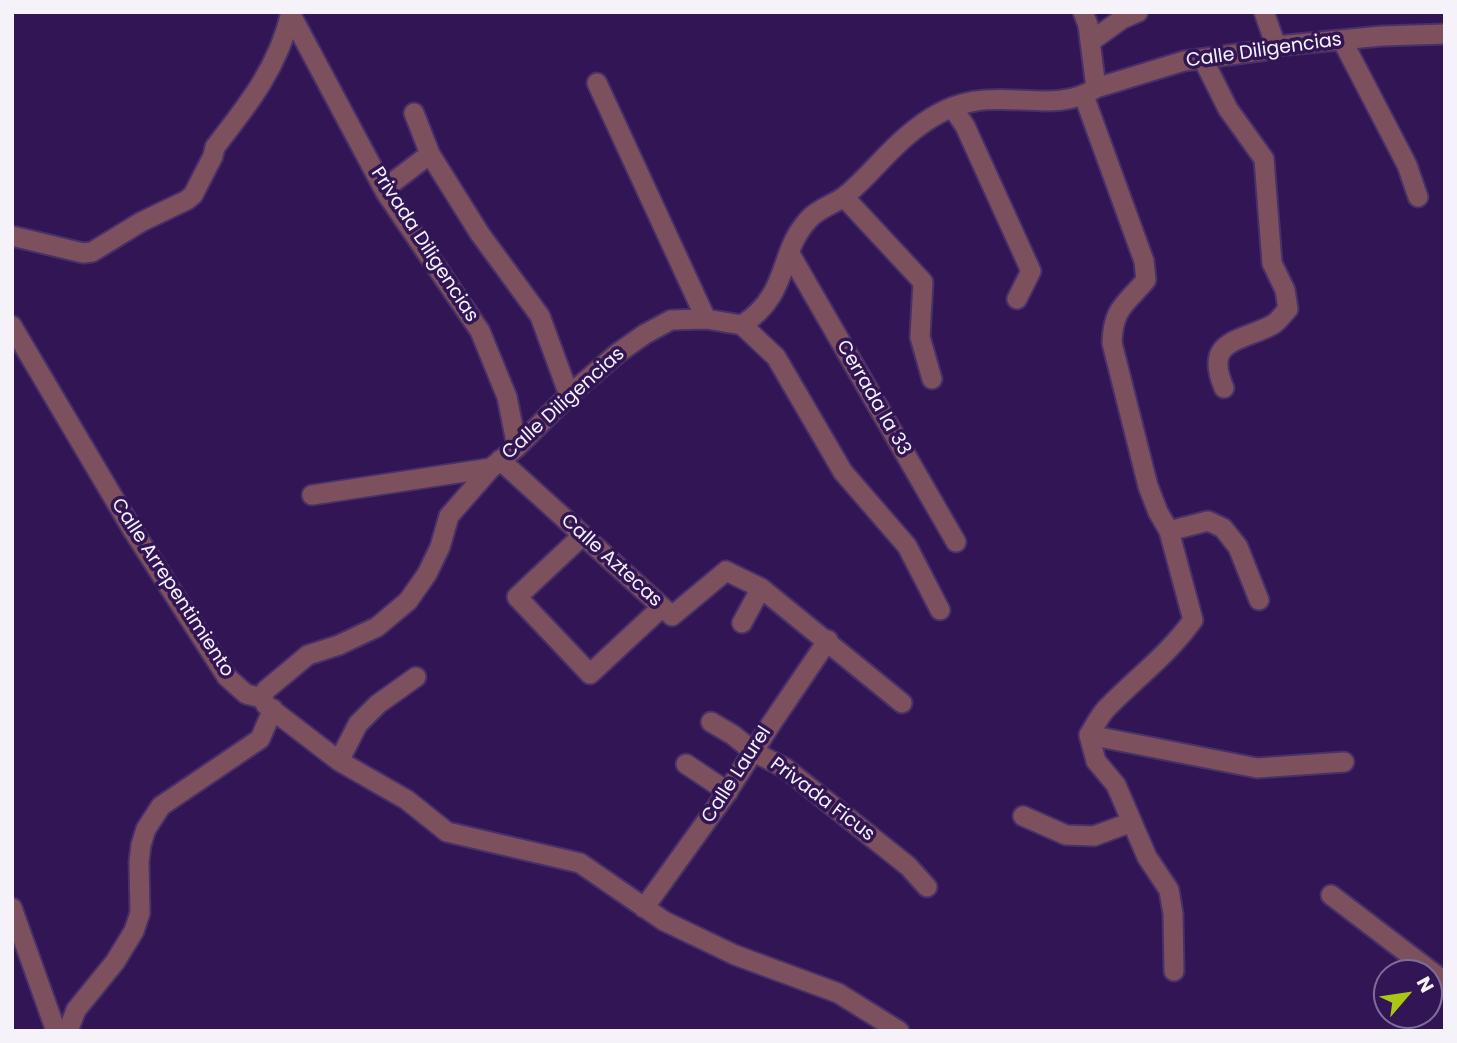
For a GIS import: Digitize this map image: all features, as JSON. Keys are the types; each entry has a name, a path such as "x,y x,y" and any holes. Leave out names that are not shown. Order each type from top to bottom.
{"street":[{"path":"1083,12 1090,41 1090,92 1144,261 1146,280 1119,309 1112,323 1112,343 1148,486 1169,531 1194,620 1180,639 1106,708 1090,735 1096,761 1116,785 1147,857 1169,890 1173,914 1174,971"},
{"path":"1090,41 1122,19 1138,12"},
{"path":"1264,12 1276,46"},
{"path":"12,236 83,253 92,252 141,222 187,200 213,156 215,147 258,92 281,48 291,14"},
{"name":"Privada Diligencias","path":"291,14 384,189 480,331 507,397 517,447"},
{"name":"Calle Diligencias","path":"68,1031 76,1010 115,962 134,931 139,913 141,845 153,817 161,806 260,738 267,703 266,690 308,655 339,645 376,627 408,601 427,574 440,547 449,516 496,464 618,353 671,320 706,319 742,324 759,314 770,301 797,236 809,219 823,207 844,197 891,149 920,125 953,107 978,100 1061,101 1184,61 1267,50 1276,46 1445,35"},
{"path":"1342,40 1407,166 1418,197"},
{"path":"1203,59 1228,109 1264,159 1272,263 1285,290 1288,309 1275,324 1233,341 1220,352 1216,369 1224,387"},
{"path":"597,83 706,319"},
{"path":"953,107 965,126 1031,271 1017,299"},
{"path":"414,113 430,154 480,234 540,316 569,395"},
{"path":"384,189 430,154"},
{"path":"844,197 923,282 920,337 932,379"},
{"name":"Cerrada la 33","path":"790,254 956,542"},
{"path":"742,324 776,356 843,472 907,546 940,610"},
{"name":"Calle Arrepentimiento","path":"12,326 132,529 227,677 246,694 267,703 339,761 407,800 447,832 580,863 664,921 735,955 838,993 899,1031"},
{"path":"312,495 496,464"},
{"name":"Calle Aztecas","path":"496,464 672,616 726,571 761,588 902,703"},
{"path":"1169,531 1208,521 1223,528 1238,547 1259,600"},
{"path":"582,536 517,597 590,674 661,608"},
{"path":"742,624 761,588"},
{"name":"Calle Laurel","path":"644,908 728,792 828,640"},
{"path":"339,761 358,724 378,704 416,677"},
{"name":"Privada Ficus","path":"711,722 754,752 785,768 908,866 927,887"},
{"path":"1090,735 1257,768 1344,762"},
{"path":"686,764 728,792"},
{"path":"1023,816 1066,835 1094,836 1132,822"},
{"path":"1331,895 1445,982"},
{"path":"12,908 56,1031"}]}
